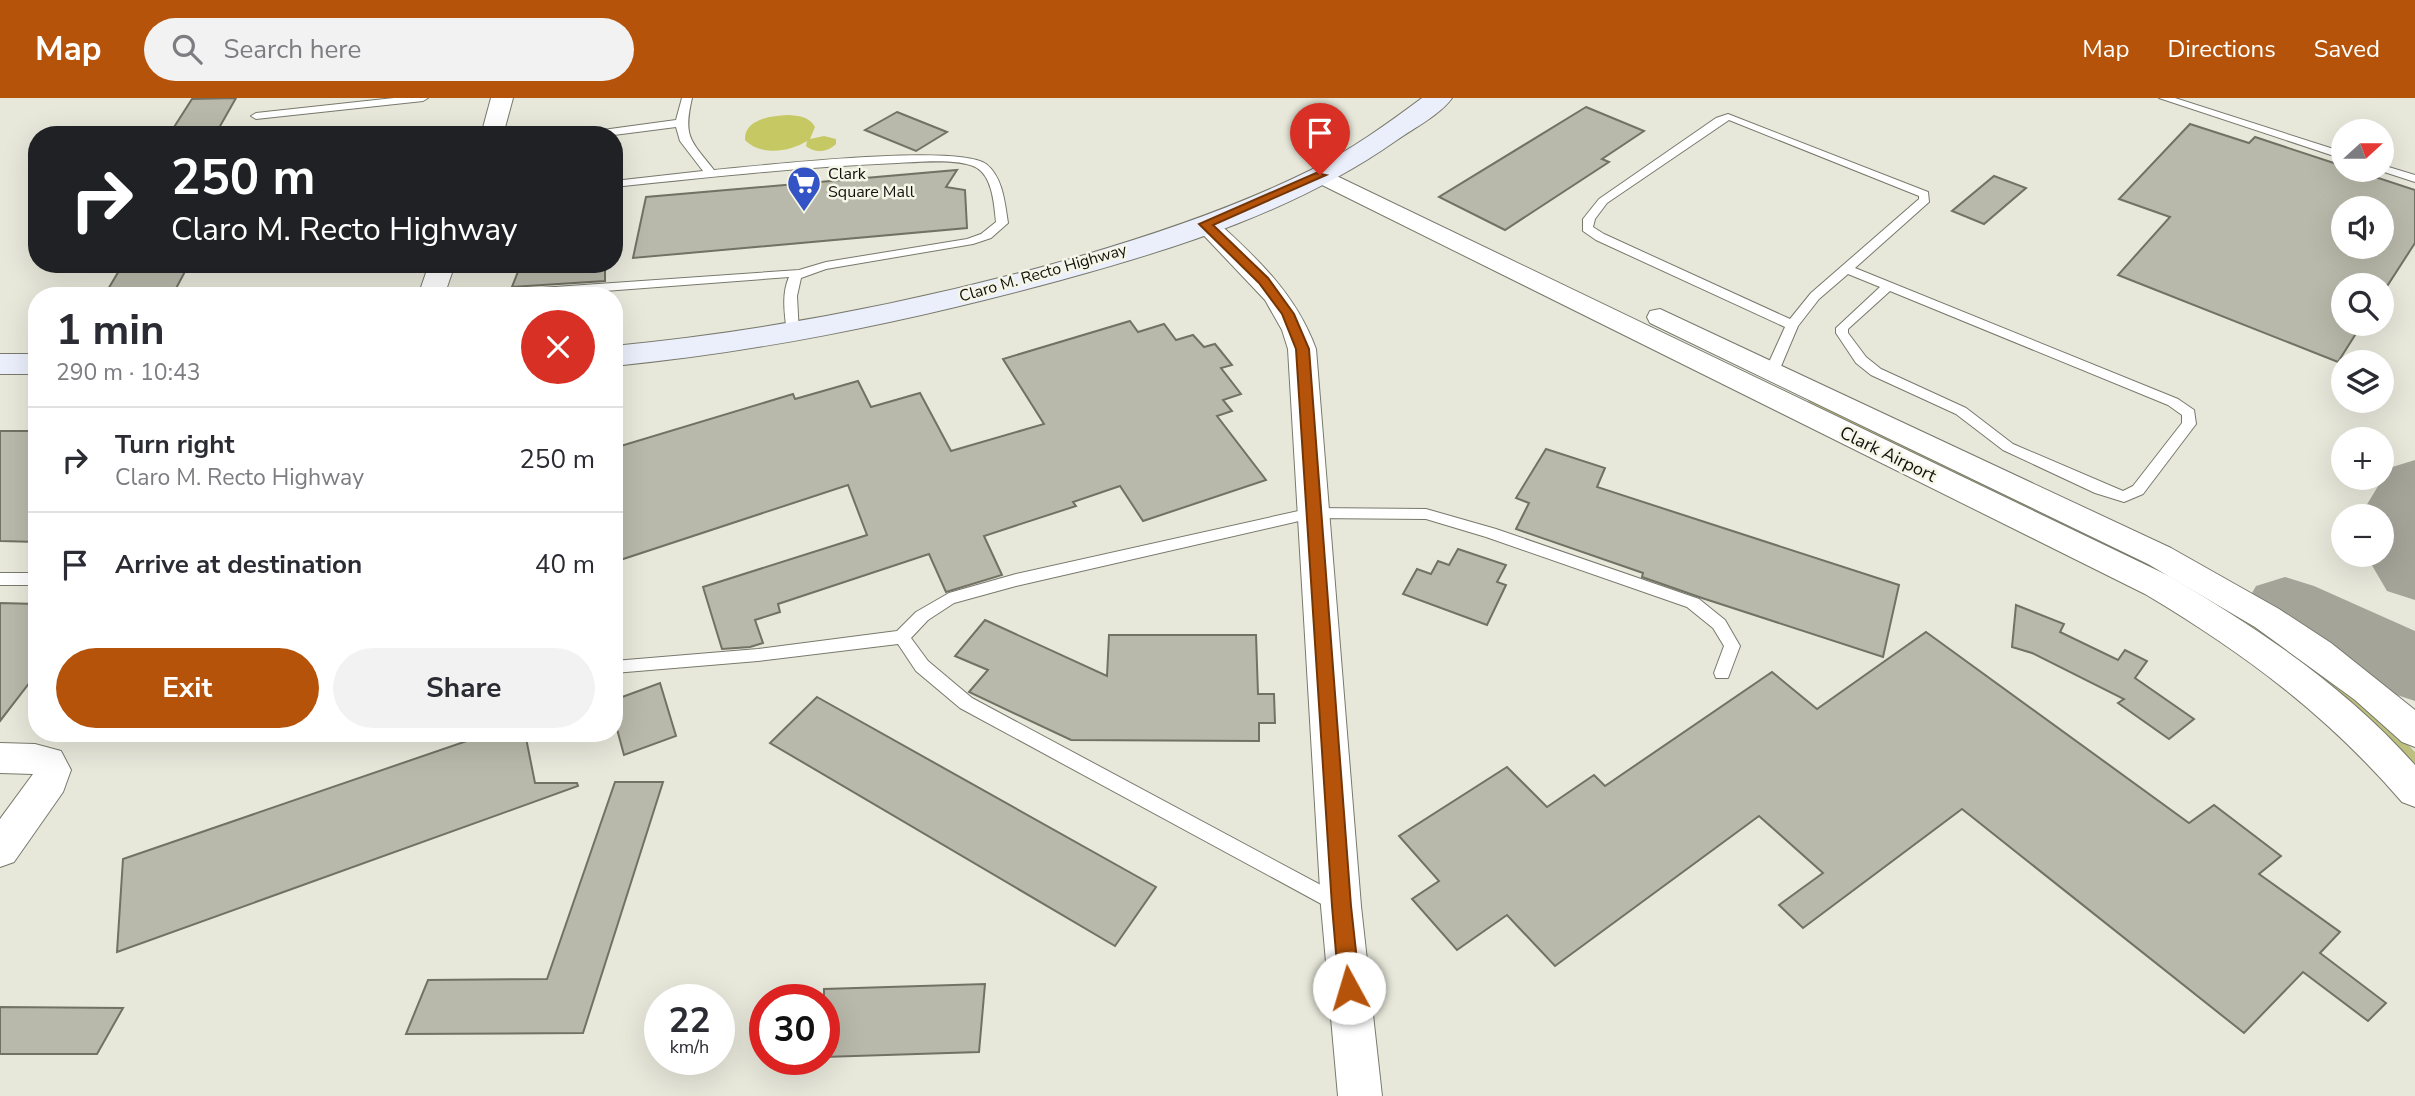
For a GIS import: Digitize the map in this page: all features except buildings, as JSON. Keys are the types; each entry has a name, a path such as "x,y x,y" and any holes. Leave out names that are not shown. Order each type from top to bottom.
{"main road":[{"name":"Claro M. Recto Highway","path":"623,355 722,344 793,326 920,307 1058,272 1205,224 1331,169 1377,144 1439,98"},
{"path":"0,364 28,364"}],"street":[{"path":"494,126 502,98"},
{"name":"Clark Airport","path":"1331,169 1772,371 1791,393 2169,559 2291,632 2347,674 2415,732"},
{"name":"Clark Airport","path":"1331,169 1791,393 2215,619 2321,694 2360,729 2415,792"},
{"path":"1205,224 1263,281 1297,330 1305,370 1312,513 1341,906 1360,1096"},
{"path":"0,758 35,759 48,762 52,769 50,781 0,850"}],"lane":[{"path":"256,116 423,98"},
{"path":"687,98 681,123 685,141 710,173"},
{"path":"2164,98 2331,152"},
{"path":"1772,371 1792,324 1815,296 1924,200 1924,194 1733,118 1720,120 1604,201 1589,219 1587,228 1600,237 1792,324"},
{"path":"623,130 681,123"},
{"path":"601,287 798,272 811,267 886,257 986,236 1002,223 997,187 979,164 954,158 710,173 623,183"},
{"path":"2394,172 2415,179"},
{"path":"1847,268 2173,402 2189,413 2189,424 2138,490 2124,497 2088,484 1996,440 1961,411 1867,367 1842,333 1842,328 1888,286"},
{"path":"793,326 791,285 798,272"},
{"path":"623,666 758,655 902,637 922,616 949,599 1016,580 1312,513 1426,514 1491,533 1693,603 1719,624 1732,646 1722,673"},
{"path":"0,579 28,579"},
{"path":"902,637 922,666 966,703 1341,906"}],"green space":[{"path":"1811,398 2023,499 2225,603 2378,713 2415,752 2415,768 2357,708 1809,403"}],"shaded area":[{"path":"787,115 803,117 813,123 815,127 810,139 824,136 836,139 836,144 817,151 806,146 807,141 792,148 775,151 759,148 745,140 749,127 754,123"}],"taxiway":[{"path":"2415,486 2391,530 2415,571"},
{"path":"2285,607 2415,668"}],"place":[{"name":"Clark Square Mall","path":"804,213"}],"route":[{"path":"1320,175 1205,224 1246,261 1263,281 1288,314 1297,330 1302,349 1349,988"}]}
